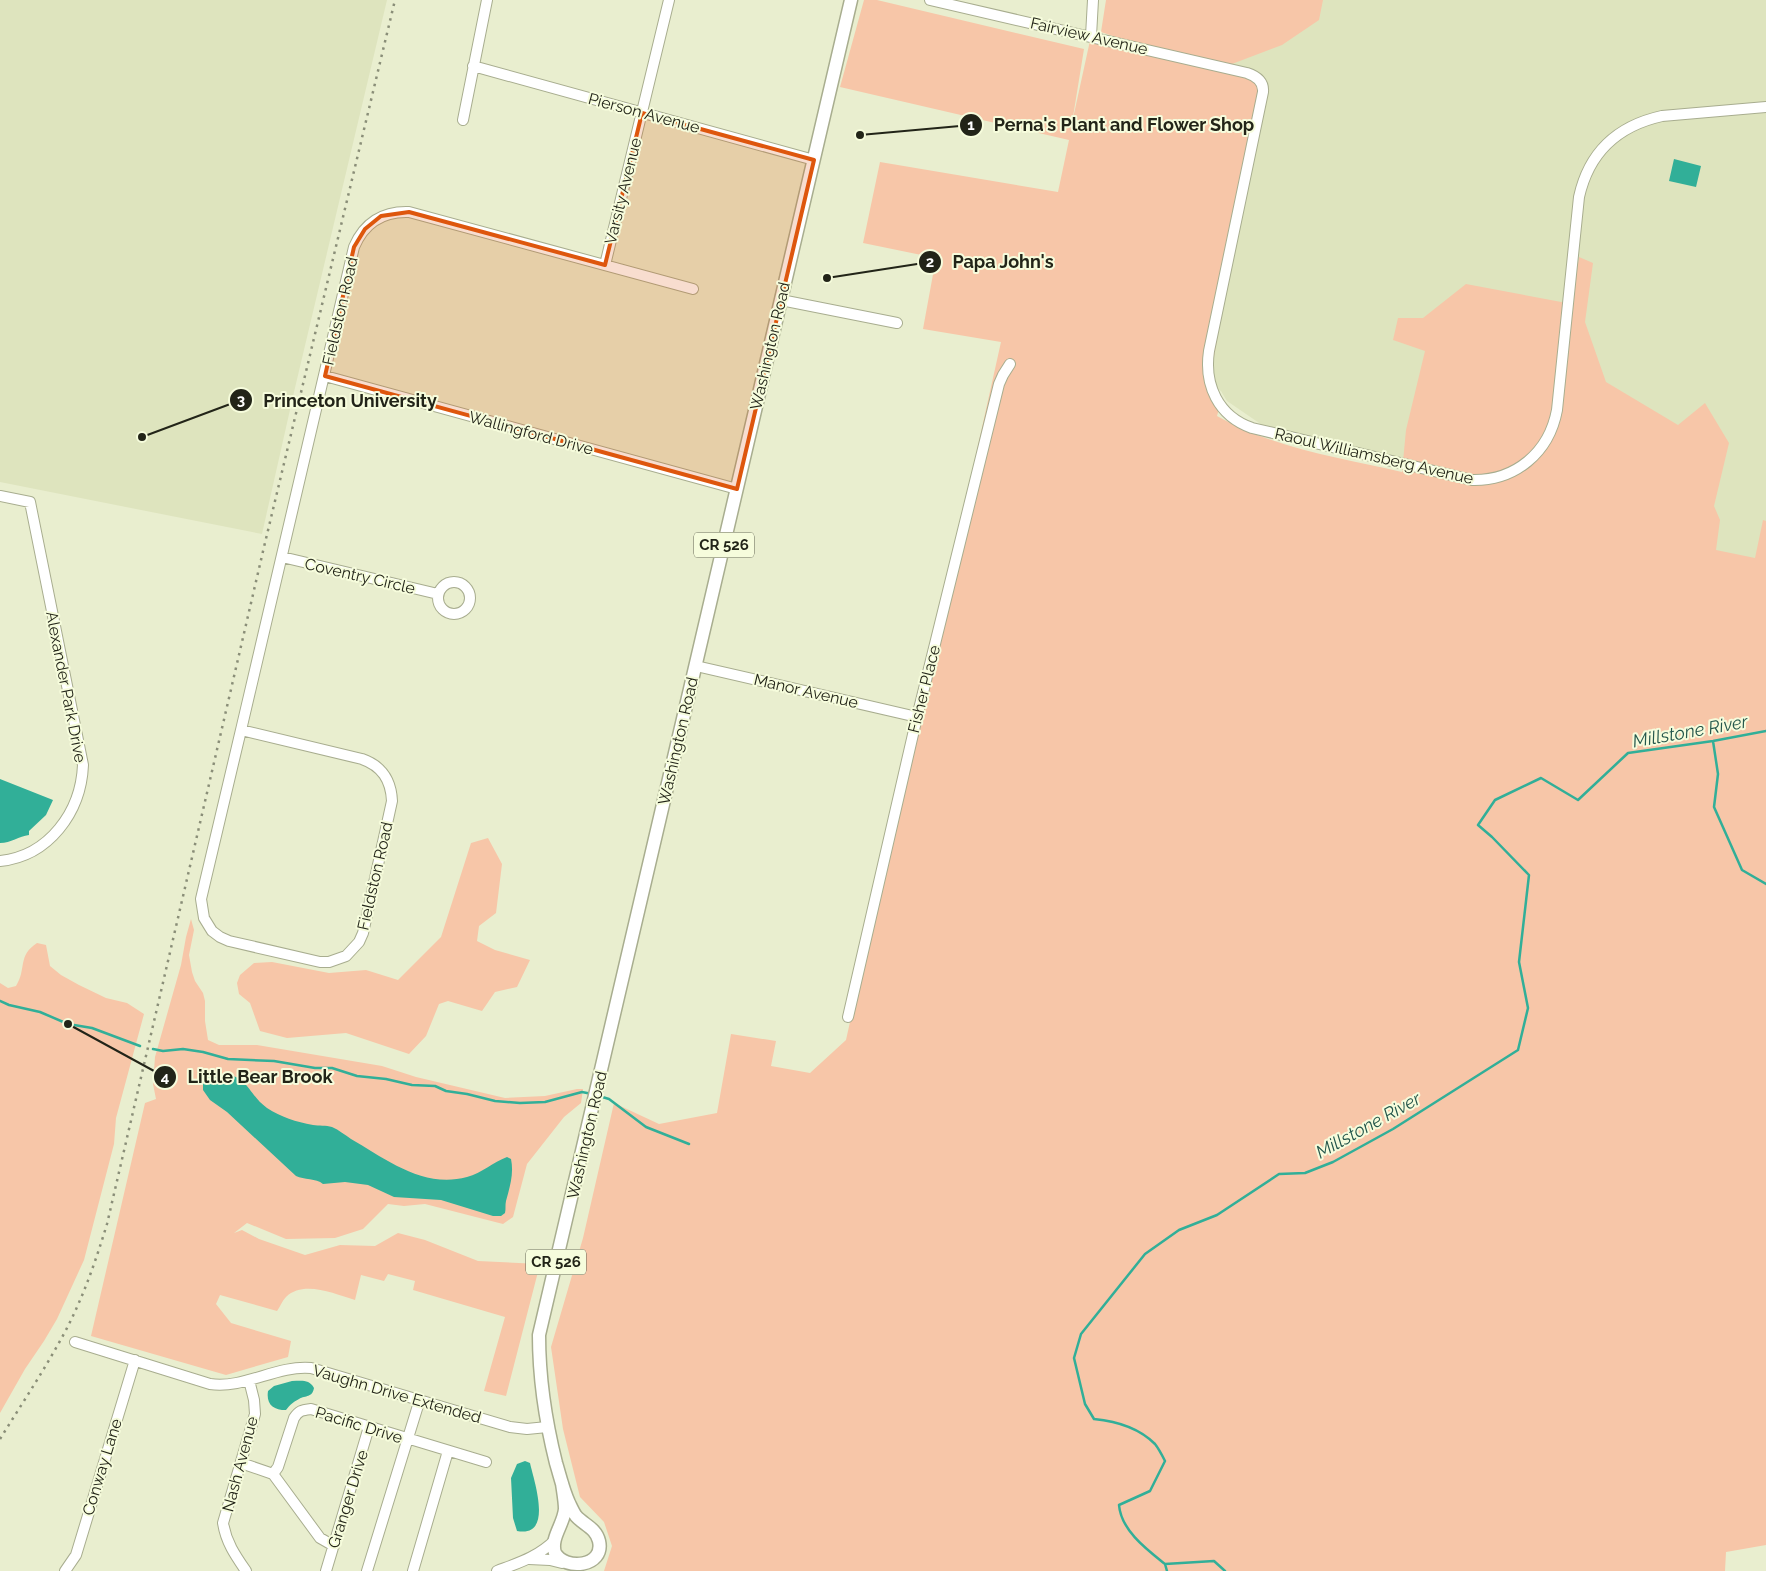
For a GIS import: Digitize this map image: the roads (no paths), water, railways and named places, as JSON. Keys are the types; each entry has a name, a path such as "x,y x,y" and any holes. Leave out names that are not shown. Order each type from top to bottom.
{"main road":[{"name":"Washington Road","path":"589,1567 598,1554 599,1540 596,1533 576,1516 568,1501 562,1483 547,1427 539,1370 539,1335 851,0"},
{"name":"Washington Road","path":"556,1537 565,1509 562,1483"},
{"path":"584,1524 569,1524 562,1528 556,1537 555,1552 567,1567 589,1567"}],"street":[{"path":"462,120 487,0"},
{"name":"Varsity Avenue","path":"605,265 669,0"},
{"name":"Fairview Avenue","path":"930,0 1247,73"},
{"path":"1091,36 1093,0"},
{"name":"Pierson Avenue","path":"474,66 814,160"},
{"name":"Raoul Williamsberg Avenue","path":"1247,73 1257,78 1263,88 1209,351 1208,379 1216,399 1230,416 1252,428 1472,480 1494,479 1518,468 1540,450 1551,432 1557,410 1579,197 1586,174 1599,152 1622,131 1649,119 1662,116 1766,107"},
{"name":"Fieldston Road","path":"241,730 370,762 384,773 389,782 392,801 363,933 354,949 338,960 320,962 228,941 212,931 204,918 201,899 354,247 364,228 381,216 390,213 409,212 693,288"},
{"path":"781,300 897,323"},
{"name":"Fisher Place","path":"848,1017 916,717 999,384 1010,364"},
{"name":"Wallingford Drive","path":"325,376 737,489"},
{"name":"Alexander Park Drive","path":"0,496 30,502 83,765 77,799 64,823 43,843 20,858 0,861"},
{"name":"Coventry Circle","path":"282,557 438,594"},
{"name":"Manor Avenue","path":"696,666 916,717"},
{"name":"Vaughn Drive Extended","path":"75,1342 210,1384 223,1386 290,1369 311,1368 510,1427 527,1429 547,1427"},
{"name":"Conway Lane","path":"65,1571 76,1555 135,1360"},
{"name":"Nash Avenue","path":"246,1571 230,1549 225,1536 223,1522 255,1414 249,1380"},
{"path":"367,1571 420,1399"},
{"name":"Pacific Drive","path":"273,1474 278,1467 297,1412 311,1409 486,1462"},
{"name":"Granger Drive","path":"326,1571 369,1427"},
{"path":"413,1571 448,1451"},
{"path":"241,1463 273,1474 320,1538 334,1546"},
{"path":"497,1571 528,1560 545,1549 556,1537"},
{"path":"528,1560 550,1560 567,1567"}],"water":[{"path":"1674,159 1701,166 1696,187 1669,181"},
{"path":"0,779 53,800 46,815 29,831 29,835 0,843"},
{"path":"227,1074 241,1080 260,1102 278,1114 313,1125 332,1127 391,1163 420,1176 451,1180 467,1177 507,1157 511,1159 512,1170 505,1213 501,1216 493,1216 441,1200 394,1197 368,1185 345,1182 323,1184 296,1176 227,1112 210,1100 203,1090 203,1082 208,1076"},
{"path":"292,1381 307,1382 314,1388 313,1391 310,1395 295,1401 286,1410 277,1409 271,1405 268,1399 268,1391 274,1386"},
{"path":"525,1461 530,1463 535,1482 539,1506 538,1517 535,1526 528,1531 517,1531 513,1518 511,1478 517,1464"}],"waterway":[{"name":"Millstone River","path":"1225,1571 1214,1561 1165,1564 1150,1552 1129,1531 1124,1523 1119,1505 1150,1491 1165,1461 1149,1438 1118,1424 1094,1419 1085,1404 1074,1358 1081,1334 1145,1254 1179,1230 1217,1215 1279,1174 1305,1173 1333,1162 1393,1129 1518,1050 1528,1008 1519,962 1529,875 1478,825 1495,800 1541,778 1578,800 1628,753 1713,741 1766,731"},
{"path":"1713,741 1718,774 1714,807 1742,870 1766,884"},
{"path":"0,1001 40,1012 68,1024 92,1028 140,1046"},
{"path":"153,1049 163,1051 183,1049 228,1059 274,1061 315,1068 332,1068 357,1076 386,1079 412,1085 435,1086 446,1091 495,1101 545,1102 582,1092 592,1094"},
{"path":"599,1096 609,1099 646,1127 689,1144"},
{"name":"Millstone River","path":"1165,1564 1167,1571"}],"railway":[{"path":"0,1439 67,1328 79,1303 107,1224 264,547 395,0"}],"place":[{"name":"Perna's Plant and Flower Shop","path":"860,135"},
{"name":"Papa John's","path":"827,278"},
{"name":"Princeton University","path":"142,437"},
{"name":"Little Bear Brook","path":"68,1024"}]}
